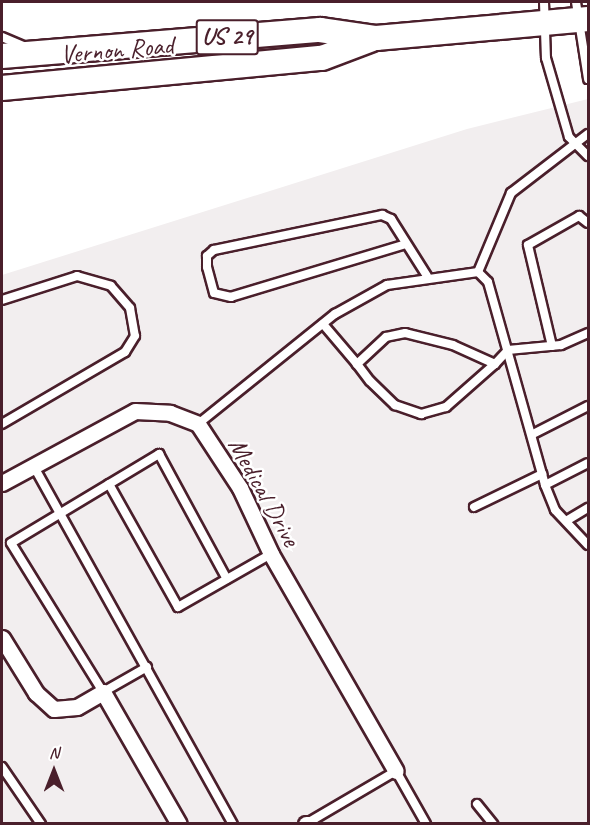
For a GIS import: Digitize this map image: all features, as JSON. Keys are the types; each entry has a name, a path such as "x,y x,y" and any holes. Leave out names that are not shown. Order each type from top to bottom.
{"main road":[{"name":"Vernon Road","path":"2,88 322,58 376,38 544,12 581,13"},
{"name":"Vernon Road","path":"2,56 320,30 376,38"}],"street":[{"name":"Medical Drive","path":"2,483 32,464 135,411 170,412 198,424 240,488 271,554 396,771"},
{"path":"2,638 36,693 54,709 77,707 103,692 179,824"}],"lane":[{"path":"544,12 546,58 575,143 588,156"},
{"path":"581,13 588,79"},
{"path":"2,37 38,52"},
{"path":"478,272 512,193 588,134"},
{"path":"406,244 231,297 214,294 207,267 207,256 214,250 365,215 391,219 427,276"},
{"path":"552,346 528,245 579,216 588,223"},
{"path":"198,424 323,324 387,285 427,276 478,272 488,282 533,434 544,485 566,521 588,544"},
{"path":"2,300 76,276 111,286 130,308 135,336 125,352 2,424"},
{"path":"323,324 395,405 421,414 446,407 508,350 552,346 588,333"},
{"path":"357,364 386,336 405,333 453,345 495,364"},
{"path":"533,434 588,406"},
{"path":"147,667 103,692 10,543 159,454 227,579"},
{"path":"544,485 588,463"},
{"path":"32,464 233,824"},
{"path":"474,507 542,474"},
{"path":"109,484 178,607 271,554"},
{"path":"566,521 588,508"},
{"path":"2,767 41,824"},
{"path":"308,823 396,771 426,824"},
{"path":"477,804 493,824"}],"shaded area":[{"path":"588,99 588,823 2,823 2,275 467,129"}]}
